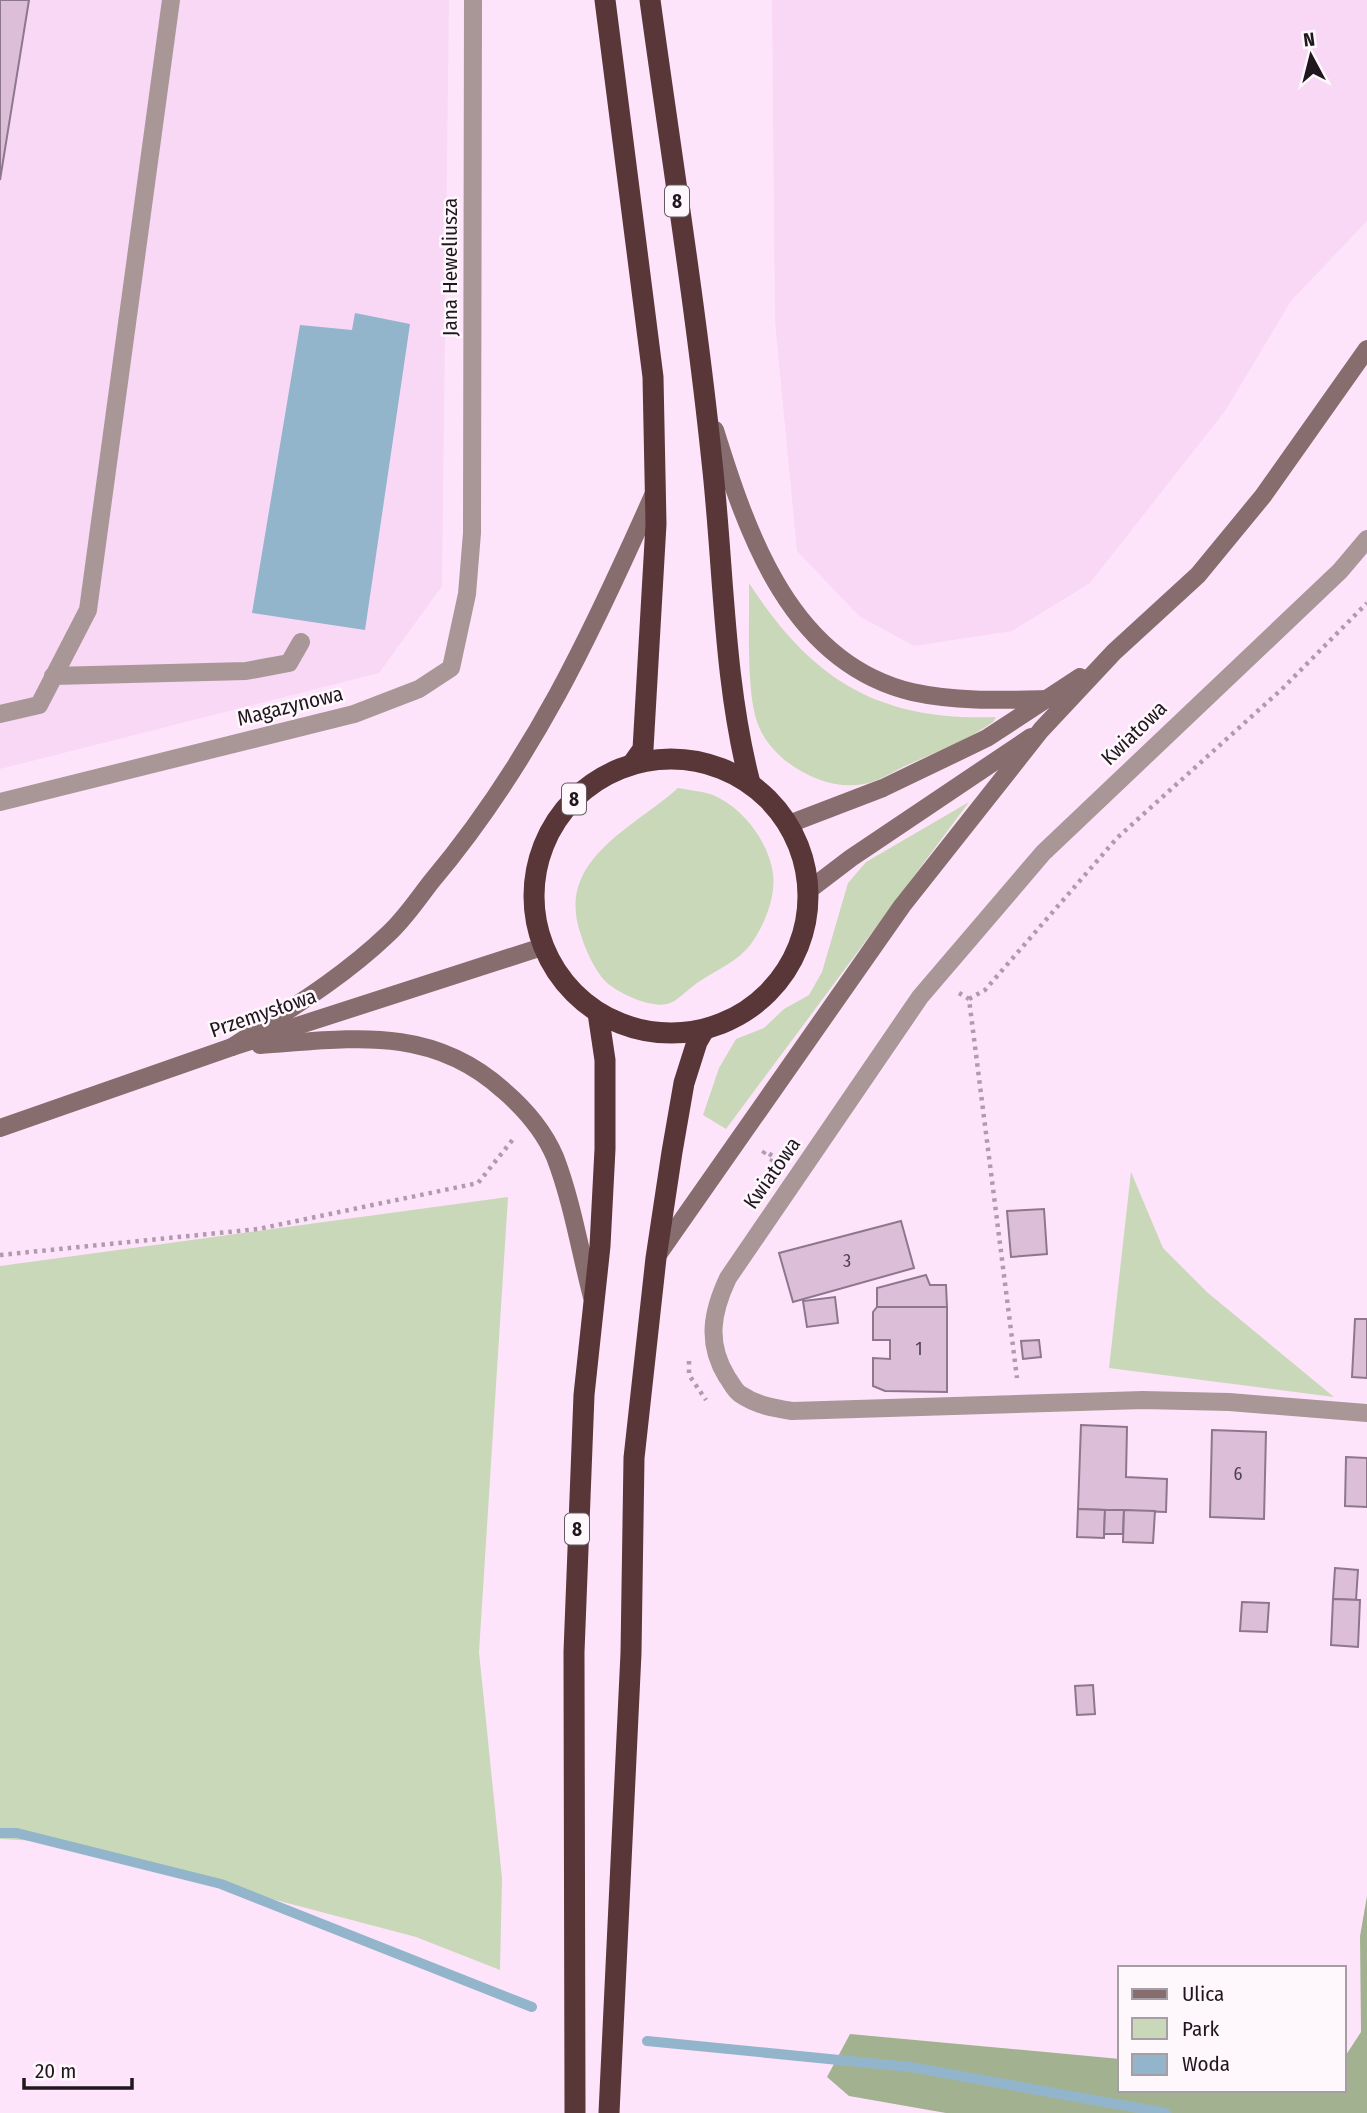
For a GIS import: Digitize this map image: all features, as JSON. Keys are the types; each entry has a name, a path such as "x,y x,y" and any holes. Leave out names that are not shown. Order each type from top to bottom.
{"highway":[{"path":"605,0 653,377 655,491 643,749 632,763"},
{"name":"8","path":"650,0 706,402 738,737 750,783"},
{"name":"8","path":"663,758 693,760 723,768 750,783 772,801 789,824 803,856 809,890 806,927 792,963 769,993 739,1016 704,1030 655,1032 631,1028 598,1013 575,995 556,972 542,947 534,909 535,871 547,835 568,804 597,779 632,763 663,758"},
{"name":"8","path":"575,2113 575,1640 584,1395 600,1246 605,1149 605,1060 598,1013"},
{"path":"609,2113 631,1653 635,1458 656,1258 684,1083 697,1042 704,1030"}],"main road":[{"path":"656,1258 902,906 1041,730 1114,652 1206,566 1264,496 1367,349"},
{"path":"706,402 750,531 783,598 822,645 873,677 912,692 977,700 1050,699"},
{"path":"232,1047 348,970 390,933 457,852 508,780 554,705 655,491"},
{"path":"789,824 883,788 987,738 1050,699 1114,652"},
{"path":"809,890 851,858 1041,730"},
{"name":"Przemysłowa","path":"0,1128 232,1047 542,947"},
{"path":"232,1047 365,1038 402,1040 464,1061 488,1076 533,1121 554,1156 593,1299"}],"street":[{"path":"0,714 39,705 88,610 171,0"},
{"name":"Jana Heweliusza","path":"472,533 473,0"},
{"name":"Magazynowa","path":"0,802 354,714 419,690 451,668 467,594 472,533"},
{"name":"Kwiatowa","path":"1367,539 1340,571 1043,853 920,997 746,1249 717,1300 712,1336 715,1353 738,1393 763,1406 792,1411 1019,1404 1229,1402 1367,1413"},
{"path":"53,676 246,671 289,663 301,642"}],"path":[{"path":"969,999 985,990 1117,838 1282,689 1367,603"},
{"path":"958,992 969,999"},
{"path":"969,999 1019,1404"},
{"path":"0,1255 258,1229 478,1183 521,1130"},
{"path":"759,1160 765,1151 774,1157 768,1166"}],"shaded area":[{"path":"0,0 449,0 442,586 379,673 0,769"},
{"path":"772,0 1367,0 1367,221 1291,301 1225,411 1090,583 1012,631 914,646 859,616 797,551 775,322"}],"green space":[{"path":"749,583 773,617 798,645 824,669 852,688 883,702 916,711 954,716 996,717 983,729 961,741 869,783 833,784 803,772 776,752 766,740 755,713 750,677"},
{"path":"678,788 710,794 743,815 766,849 773,874 773,892 764,920 746,950 674,1001 663,1005 627,995 606,982 585,947 576,909 579,886 588,866 603,848"},
{"path":"969,802 726,1129 703,1115 719,1068 736,1039 764,1028 784,1009 809,995 822,972 848,883 866,862"},
{"path":"1131,1172 1163,1248 1208,1293 1334,1397 1109,1368"},
{"path":"508,1197 479,1652 502,1878 500,1970 416,1937 57,1842 0,1839 0,1266"},
{"path":"1367,1896 1367,2113 946,2113 849,2096 827,2077 850,2034 1118,2059 1118,2092 1346,2092 1346,2055 1361,2032 1360,1936"}],"water":[{"path":"355,313 410,324 365,630 252,613 300,325 352,330"}],"building":[{"path":"0,0 29,0 0,180"},
{"path":"1044,1209 1047,1254 1011,1257 1007,1211"},
{"path":"901,1221 914,1268 793,1302 779,1253"},
{"path":"926,1275 930,1285 946,1285 947,1307 877,1307 877,1288"},
{"path":"835,1297 838,1323 807,1327 803,1301"},
{"path":"877,1307 947,1307 947,1392 885,1391 873,1386 873,1358 890,1359 890,1340 873,1340 873,1312"},
{"path":"1355,1319 1367,1319 1367,1378 1352,1377"},
{"path":"1039,1340 1041,1357 1023,1359 1021,1341"},
{"path":"1081,1425 1127,1427 1126,1477 1167,1479 1166,1512 1078,1509"},
{"path":"1212,1430 1266,1432 1264,1519 1210,1517"},
{"path":"1346,1457 1367,1458 1367,1507 1345,1506"},
{"path":"1078,1509 1105,1510 1104,1538 1077,1537"},
{"path":"1105,1510 1124,1510 1123,1534 1104,1534"},
{"path":"1124,1510 1155,1511 1153,1543 1123,1542"},
{"path":"1335,1568 1358,1570 1356,1600 1333,1599"},
{"path":"1333,1599 1360,1600 1358,1647 1331,1645"},
{"path":"1242,1602 1269,1603 1267,1632 1240,1631"},
{"path":"1093,1685 1095,1714 1077,1715 1075,1686"}],"waterway":[{"path":"0,1833 17,1833 221,1884 532,2007"},
{"path":"647,2041 910,2067 1166,2113"}]}
